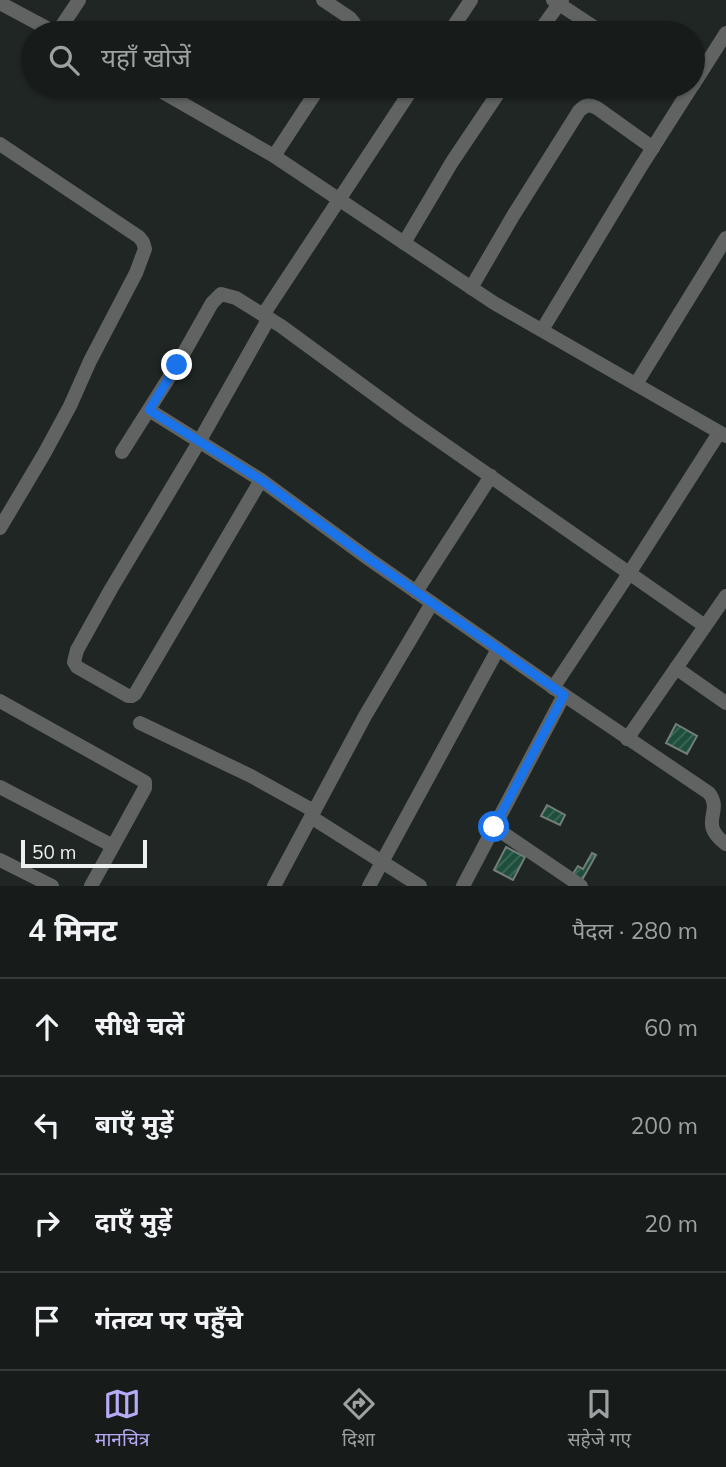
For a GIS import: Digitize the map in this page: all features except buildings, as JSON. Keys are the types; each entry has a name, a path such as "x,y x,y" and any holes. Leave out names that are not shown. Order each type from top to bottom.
{"street":[{"path":"65,21 79,0"},
{"path":"323,0 352,21"},
{"path":"457,21 471,0"},
{"path":"546,21 558,1 586,21"},
{"path":"0,4 33,21"},
{"path":"705,64 726,33"},
{"path":"173,98 274,156 471,288 723,435 630,572 559,692 463,886"},
{"path":"274,156 312,98"},
{"path":"261,480 135,694 128,696 77,667 74,662 77,650 199,442 266,317 338,200 406,98"},
{"path":"404,243 452,162 495,98"},
{"path":"542,330 683,98"},
{"path":"471,288 513,216 583,107 597,108 653,148"},
{"path":"0,144 139,237 145,249 136,274 90,361 70,406 0,528"},
{"path":"636,384 726,238"},
{"path":"122,452 217,297 221,295 236,298 705,626"},
{"path":"149,410 261,480 559,692 709,793 714,804 712,829 726,844"},
{"path":"416,592 491,476"},
{"path":"627,739 726,596"},
{"path":"274,886 365,716 432,603"},
{"path":"369,886 498,649"},
{"path":"676,668 726,703"},
{"path":"0,701 145,782 145,788 91,886"},
{"path":"140,723 251,776 420,886"},
{"path":"0,787 113,846"},
{"path":"494,827 581,886"},
{"path":"0,860 52,886"}],"route":[{"path":"177,365 149,410 261,480 564,695 494,827"}]}
